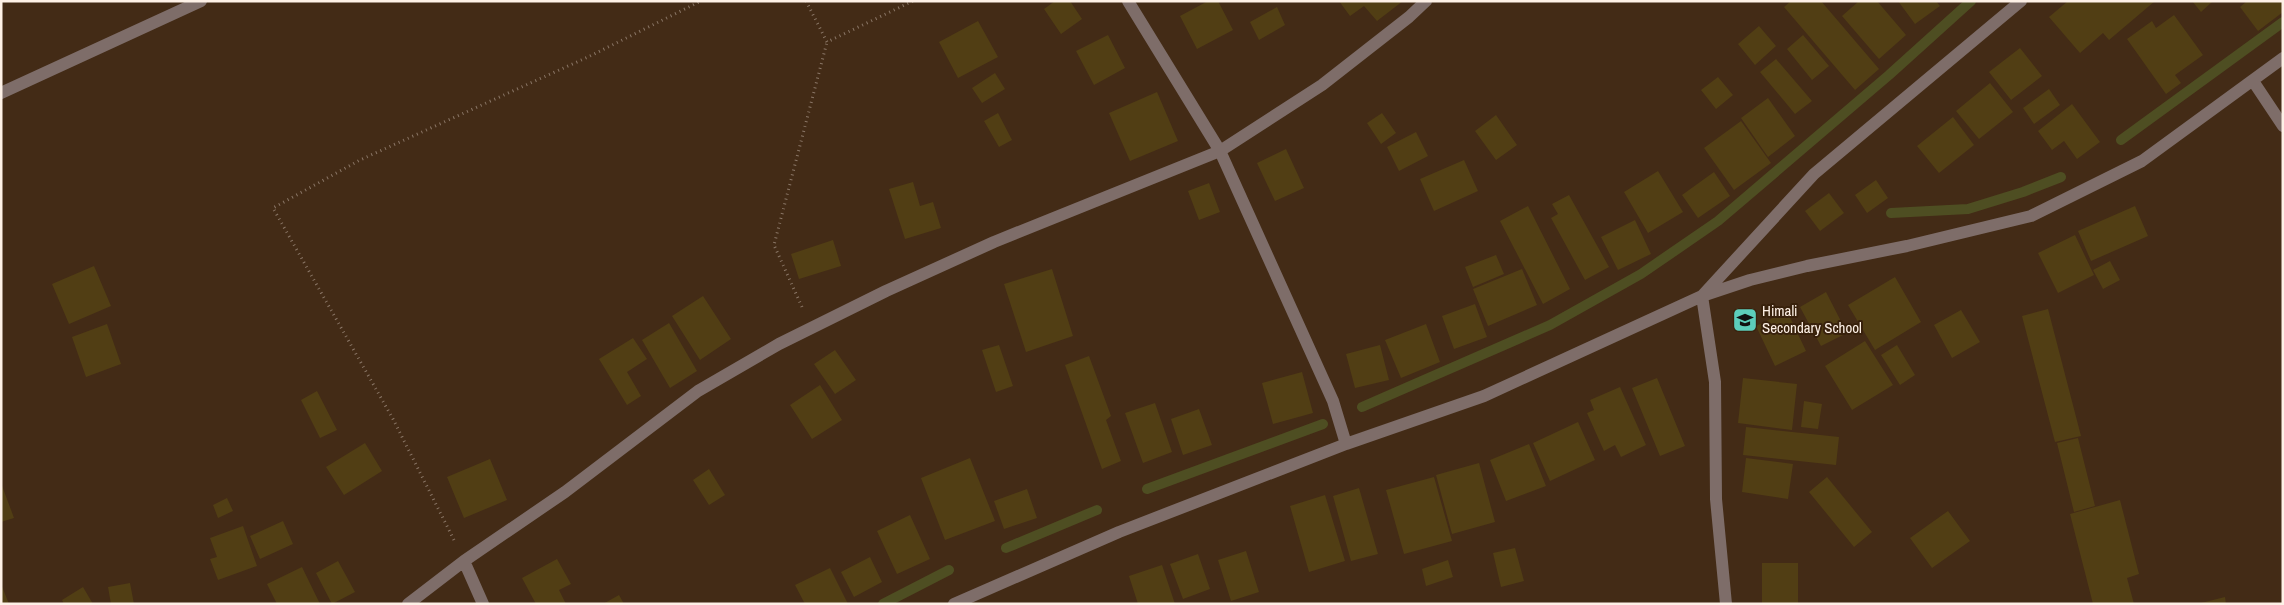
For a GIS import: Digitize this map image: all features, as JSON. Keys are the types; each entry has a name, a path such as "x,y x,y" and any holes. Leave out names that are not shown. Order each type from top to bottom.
{"street":[{"path":"1,93 201,1"},
{"path":"1128,1 1220,151 1333,401 1346,444"},
{"path":"408,604 464,561 565,492 698,391 811,328 994,242 1220,151 1322,85 1410,17 1426,1"},
{"path":"1702,296 1814,174 2021,1"},
{"path":"954,604 1119,532 1346,444 1484,396 1702,296 1750,280 1807,266 1907,246 2031,216 2142,161 2283,58"},
{"path":"2253,81 2283,126"},
{"path":"1702,296 1715,382 1716,500 1726,604"},
{"path":"464,561 483,604"}],"path":[{"path":"464,561 392,419 273,208 360,160 588,56 701,1"},
{"path":"806,1 827,42 774,245 811,328"},
{"path":"827,42 913,1"}],"building":[{"path":"1055,1 1070,1 1082,19 1061,34 1044,9"},
{"path":"1208,1 1218,1 1233,30 1197,49 1180,16"},
{"path":"1339,1 1403,1 1377,21 1364,6 1350,16"},
{"path":"1791,1 1821,1 1879,69 1855,90 1784,7"},
{"path":"1859,1 1877,1 1906,35 1879,59 1842,16"},
{"path":"1898,1 1936,1 1940,6 1915,24"},
{"path":"2068,1 2155,1 2109,40 2103,33 2080,53 2049,17"},
{"path":"2192,1 2213,1 2201,12"},
{"path":"2247,1 2283,1 2283,12 2258,31 2240,7"},
{"path":"1277,7 1285,25 1259,40 1250,22"},
{"path":"2174,15 2203,55 2175,75 2181,83 2166,94 2127,39 2152,21 2156,28"},
{"path":"978,21 998,57 958,78 939,42"},
{"path":"1759,26 1776,46 1755,65 1738,44"},
{"path":"1108,35 1125,68 1094,85 1076,51"},
{"path":"1803,35 1829,66 1812,80 1787,49"},
{"path":"2020,48 2042,76 2011,100 1989,72"},
{"path":"1776,59 1812,101 1795,114 1760,72"},
{"path":"995,73 1005,89 982,103 972,88"},
{"path":"1718,77 1733,95 1716,109 1701,90"},
{"path":"1990,83 2013,112 1979,139 1956,111"},
{"path":"2049,89 2060,105 2034,124 2023,108"},
{"path":"1157,92 1178,141 1130,161 1109,113"},
{"path":"1768,98 1795,136 1768,157 1741,118"},
{"path":"2072,104 2100,142 2077,159 2064,141 2052,150 2038,131"},
{"path":"998,113 1012,140 999,147 984,121"},
{"path":"1382,113 1396,133 1381,144 1367,123"},
{"path":"1496,115 1517,145 1496,160 1475,131"},
{"path":"1953,117 1974,145 1939,173 1917,146"},
{"path":"1741,121 1771,163 1734,190 1704,148"},
{"path":"1416,132 1428,156 1399,171 1387,147"},
{"path":"1286,149 1304,188 1275,201 1257,163"},
{"path":"1464,160 1478,191 1434,211 1420,179"},
{"path":"1658,171 1683,212 1648,233 1624,192"},
{"path":"1714,172 1730,196 1698,218 1682,195"},
{"path":"1876,180 1888,198 1867,213 1855,195"},
{"path":"913,182 920,206 933,202 941,228 905,239 889,189"},
{"path":"1209,183 1220,212 1199,220 1188,191"},
{"path":"1829,193 1844,213 1820,231 1805,211"},
{"path":"1569,195 1609,267 1585,280 1551,218 1558,214 1552,204"},
{"path":"1528,206 1570,289 1543,304 1500,221"},
{"path":"2135,206 2148,236 2091,261 2078,231"},
{"path":"1635,220 1651,254 1618,270 1601,237"},
{"path":"2075,235 2094,275 2058,293 2038,253"},
{"path":"833,240 841,266 799,279 791,254"},
{"path":"1496,255 1504,274 1473,287 1465,267"},
{"path":"2110,261 2120,280 2103,289 2093,270"},
{"path":"94,266 111,306 69,324 52,284"},
{"path":"1052,269 1073,336 1026,352 1004,284"},
{"path":"1522,269 1537,305 1488,326 1473,289"},
{"path":"1895,277 1921,322 1875,350 1848,305"},
{"path":"1826,292 1847,333 1821,346 1800,307"},
{"path":"703,296 731,339 700,360 672,316"},
{"path":"1475,304 1487,337 1454,349 1442,316"},
{"path":"2048,309 2081,436 2055,442 2022,316"},
{"path":"1961,310 1980,342 1952,358 1934,325"},
{"path":"1787,311 1806,351 1775,366 1756,326"},
{"path":"669,323 697,371 670,388 642,340"},
{"path":"107,324 121,364 86,377 72,337"},
{"path":"1426,324 1440,362 1401,378 1385,340"},
{"path":"633,338 647,359 627,372 641,396 627,405 599,359"},
{"path":"1865,341 1893,385 1852,410 1825,366"},
{"path":"999,345 1013,386 996,392 982,350"},
{"path":"1380,345 1389,380 1355,388 1346,354"},
{"path":"1897,345 1915,375 1900,385 1881,355"},
{"path":"835,350 856,380 835,394 814,364"},
{"path":"1089,356 1111,416 1106,420 1121,461 1102,469 1065,365"},
{"path":"1302,372 1313,413 1273,424 1262,383"},
{"path":"1657,378 1685,446 1660,456 1632,388"},
{"path":"1743,378 1797,384 1792,430 1738,423"},
{"path":"820,385 842,420 812,439 790,405"},
{"path":"1620,387 1646,445 1621,457 1615,445 1604,451 1587,413 1594,410 1590,400"},
{"path":"317,391 337,430 320,438 301,400"},
{"path":"1804,401 1822,404 1818,429 1801,427"},
{"path":"1155,403 1172,452 1143,463 1125,413"},
{"path":"1199,409 1212,445 1183,455 1171,419"},
{"path":"1578,422 1595,460 1550,481 1533,443"},
{"path":"1746,427 1839,437 1836,465 1743,455"},
{"path":"2078,438 2095,506 2074,512 2057,443"},
{"path":"365,443 382,471 344,495 326,467"},
{"path":"1529,444 1546,486 1506,501 1490,460"},
{"path":"970,458 995,521 945,540 921,478"},
{"path":"1746,458 1793,464 1788,499 1742,492"},
{"path":"490,459 507,500 464,518 447,477"},
{"path":"1479,463 1495,522 1452,534 1436,475"},
{"path":"709,469 725,495 709,505 693,480"},
{"path":"1434,477 1452,541 1404,554 1386,490"},
{"path":"1827,477 1872,532 1854,547 1809,492"},
{"path":"1,483 14,518 1,522"},
{"path":"1359,488 1378,554 1351,561 1333,496"},
{"path":"1027,489 1037,518 1004,529 994,501"},
{"path":"1325,495 1345,561 1309,572 1290,506"},
{"path":"227,498 233,511 218,518 213,505"},
{"path":"2120,500 2139,574 2127,578 2134,604 2093,604 2070,514"},
{"path":"1948,511 1970,541 1932,568 1910,538"},
{"path":"910,515 930,559 897,574 877,531"},
{"path":"283,521 293,544 260,559 250,536"},
{"path":"243,526 257,566 218,580 210,559 217,557 210,538"},
{"path":"1515,548 1524,581 1501,587 1493,553"},
{"path":"1246,551 1259,592 1231,601 1218,560"},
{"path":"1198,554 1210,589 1183,599 1170,564"},
{"path":"870,557 882,582 854,597 841,572"},
{"path":"557,559 571,584 559,590 566,604 536,604 522,578"},
{"path":"1448,560 1453,577 1426,586 1422,569"},
{"path":"338,561 355,592 332,604 316,573"},
{"path":"1762,563 1798,563 1798,604 1762,604"},
{"path":"1162,565 1175,604 1138,604 1129,576"},
{"path":"302,567 320,604 277,604 267,584"},
{"path":"830,568 848,604 805,604 795,585"},
{"path":"130,583 134,604 111,604 108,587"},
{"path":"1,584 9,604 1,604"},
{"path":"83,587 93,604 64,604 62,600"},
{"path":"619,595 624,604 603,604"},
{"path":"2225,597 2226,604 2201,604 2201,603"}],"waterway":[{"path":"1362,407 1550,325 1641,274 1718,221 1889,75 1971,1"},
{"path":"2121,140 2283,22"},
{"path":"1891,213 1968,209 2023,192 2061,177"},
{"path":"1147,489 1323,424"},
{"path":"1006,548 1097,510"},
{"path":"883,604 949,570"}],"place":[{"name":"Himali Secondary School","path":"1745,320"}]}
